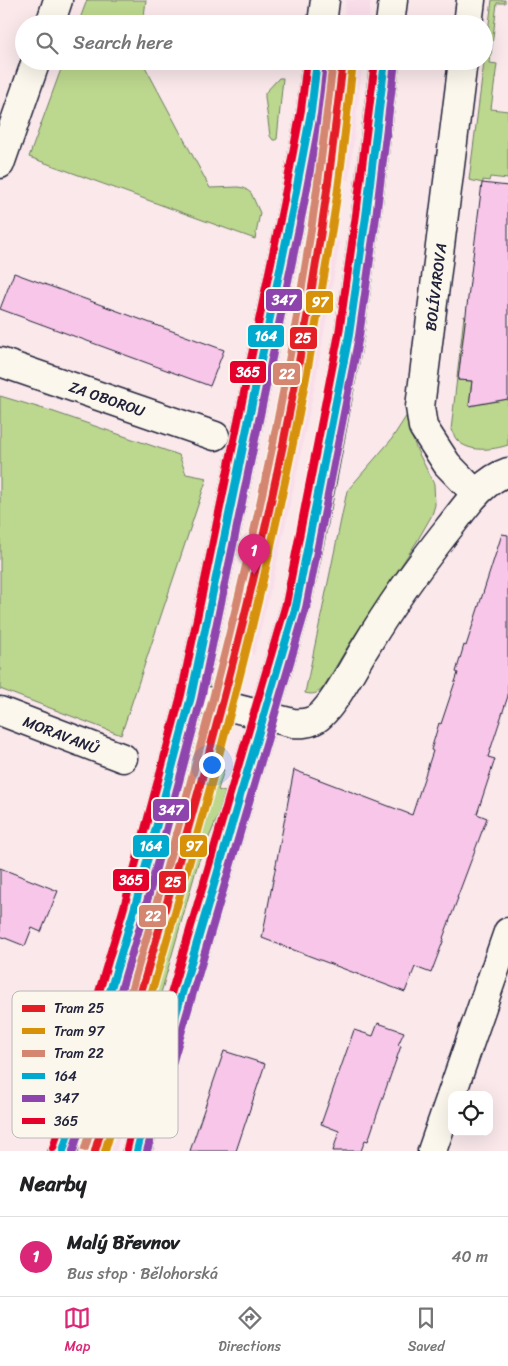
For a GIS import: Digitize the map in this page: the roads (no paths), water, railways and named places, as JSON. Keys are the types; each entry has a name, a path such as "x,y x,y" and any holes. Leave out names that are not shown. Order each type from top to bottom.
{"main road":[{"path":"53,15 58,0"},
{"path":"323,15 325,0"},
{"path":"391,15 393,0"},
{"path":"469,15 471,0"},
{"path":"0,164 33,70"},
{"path":"110,991 134,910 191,697 293,207 311,112 316,70"},
{"path":"178,1006 296,606 347,345 366,216 384,70"},
{"name":"BOLÍVAROVA","path":"462,70 420,407 423,427 447,464 476,494"},
{"name":"ZA OBOROU","path":"0,362 215,436"},
{"path":"191,697 263,716 300,723 310,722 322,714 377,627 425,559 476,494 488,483 508,472"},
{"name":"MORAVANŮ","path":"0,712 123,758"},
{"path":"432,1151 508,932"},
{"path":"63,1151 67,1138"},
{"path":"137,1151 140,1138"}],"tram line":[{"name":"22","path":"131,991 223,661 252,541 283,391 310,240 332,70"},
{"name":"25","path":"141,991 233,663 262,543 293,392 311,291 327,190 342,70"},
{"name":"97","path":"152,991 225,733 293,445 321,296 337,196 352,70"},
{"name":"22","path":"85,1148 88,1138"},
{"name":"25","path":"95,1151 99,1138"},
{"name":"97","path":"105,1151 109,1138"}],"place":[{"name":"Malý Břevnov","path":"254,575"}]}
